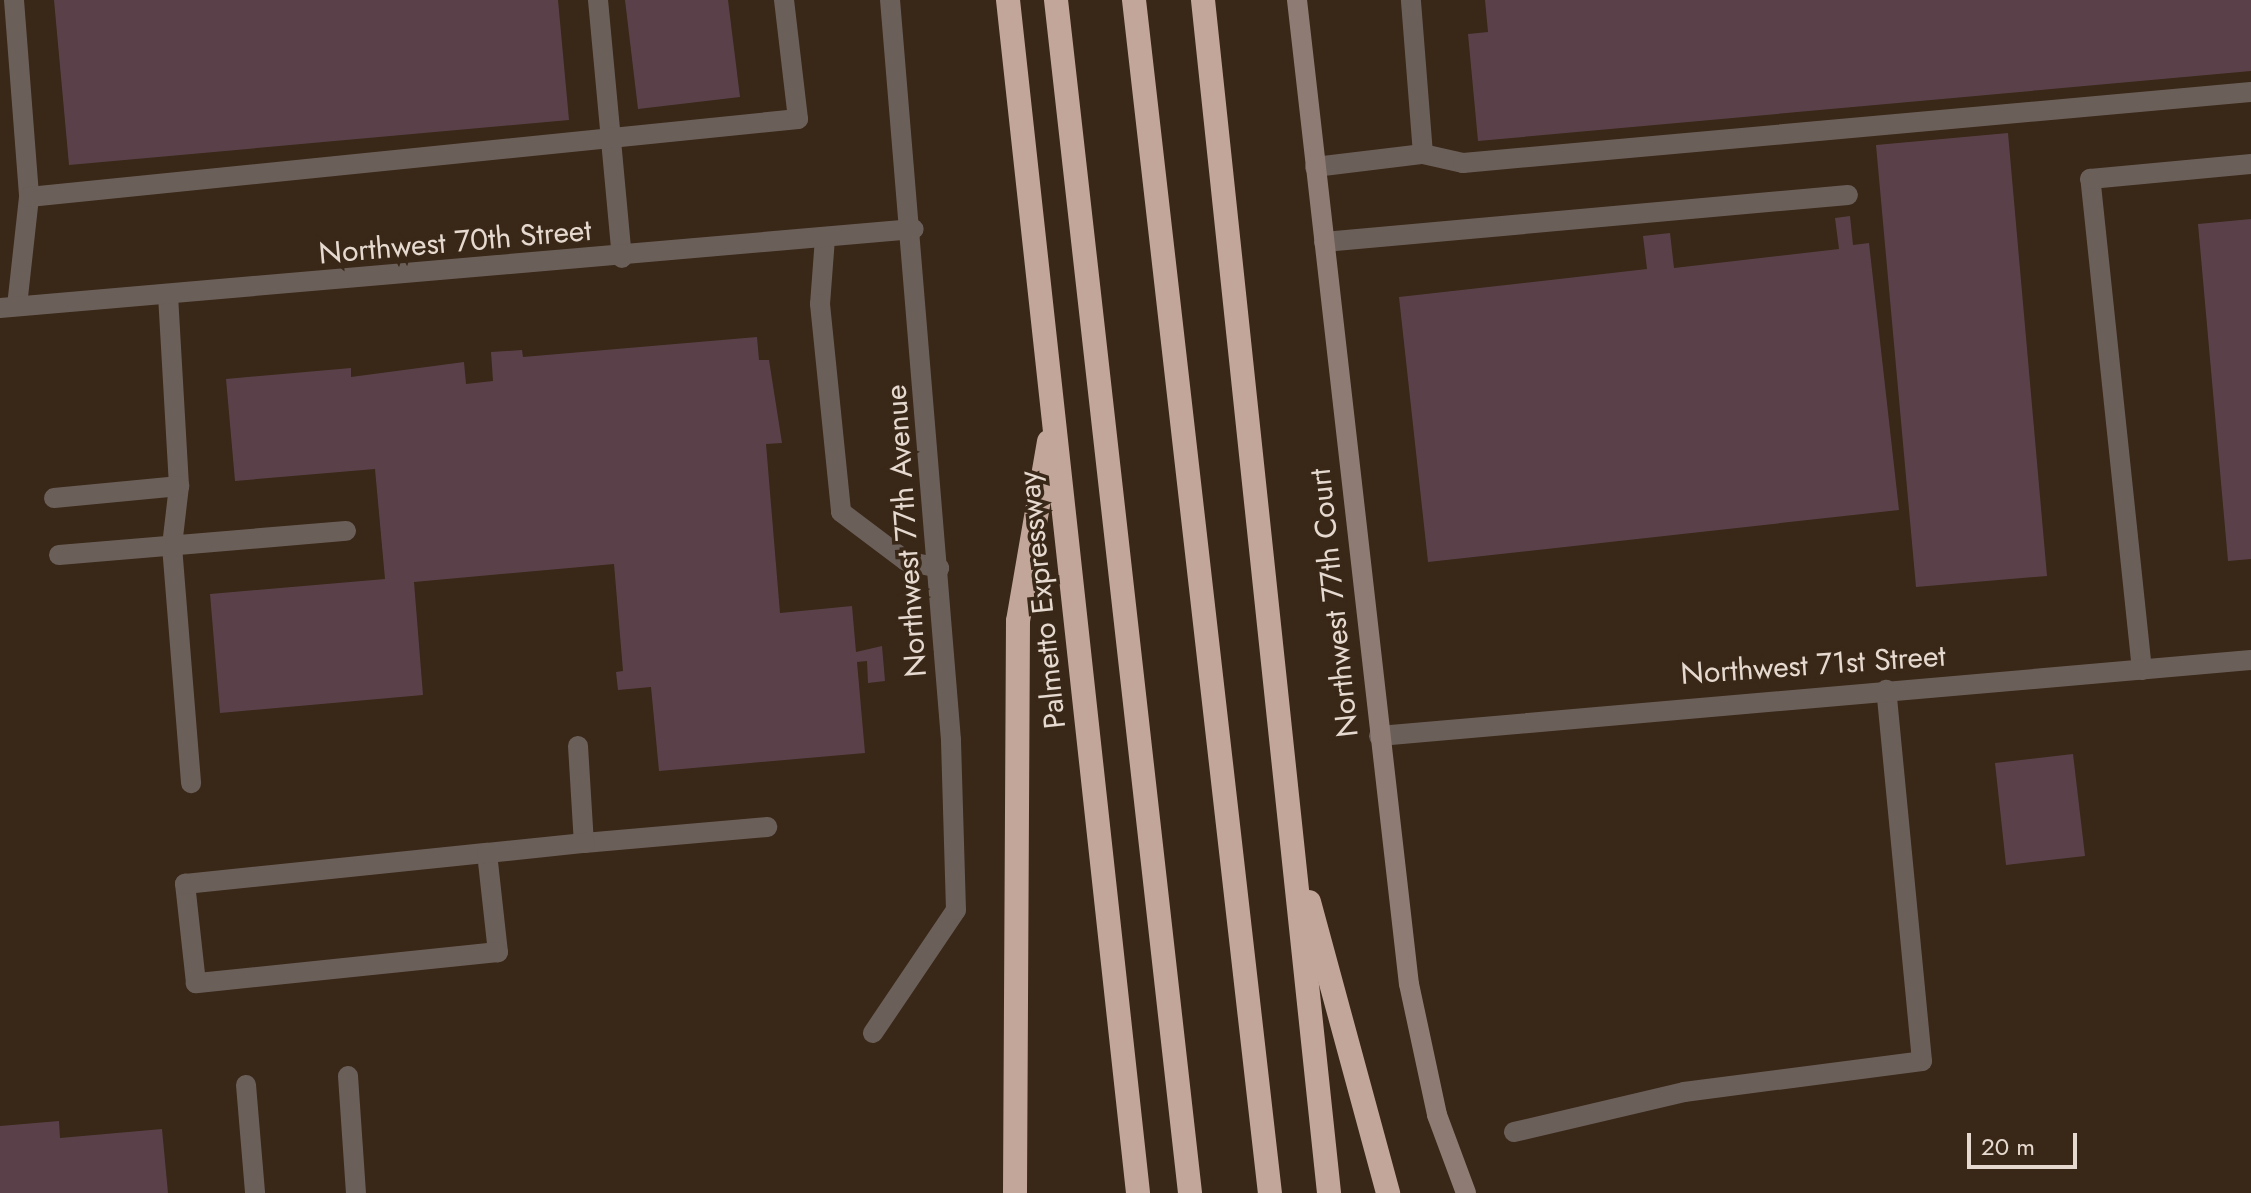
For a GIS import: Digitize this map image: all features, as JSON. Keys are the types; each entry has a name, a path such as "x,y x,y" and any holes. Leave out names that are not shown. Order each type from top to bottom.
{"highway":[{"name":"Palmetto Expressway","path":"1008,0 1138,1193"},
{"path":"1056,0 1190,1193"},
{"path":"1134,0 1270,1193"},
{"path":"1203,0 1329,1193"},
{"path":"1015,1193 1018,621 1054,412"},
{"path":"1286,806 1388,1193"}],"street":[{"path":"9,307 29,197 14,0"},
{"path":"598,0 615,138 622,258"},
{"path":"29,197 798,119 784,0"},
{"name":"Northwest 77th Avenue","path":"873,1033 956,910 939,568 914,229 890,0"},
{"name":"Northwest 77th Court","path":"1297,0 1379,736 1419,1039 1466,1193"},
{"path":"1411,0 1423,154"},
{"path":"1315,167 1423,154 1463,163 2251,92"},
{"path":"2142,670 2090,179 2251,164"},
{"path":"1324,242 1848,195"},
{"name":"Northwest 70th Street","path":"9,307 622,258 914,229"},
{"path":"825,238 820,304 841,512 906,561 939,568"},
{"path":"168,295 179,486 172,546 191,783"},
{"path":"54,498 179,486"},
{"path":"59,555 346,531"},
{"name":"Northwest 71st Street","path":"1379,736 2251,660"},
{"path":"1514,1132 1684,1092 1922,1061 1886,690"},
{"path":"578,746 584,843"},
{"path":"487,853 498,952 196,983 185,884 584,843 767,827"},
{"path":"348,1076 356,1193"},
{"path":"246,1085 255,1193"}],"building":[{"path":"54,0 558,0 569,120 69,165"},
{"path":"625,0 728,0 740,97 638,109"},
{"path":"1485,0 2251,0 2251,71 1478,141 1468,34 1488,32"},
{"path":"2008,133 2047,576 1916,587 1876,145"},
{"path":"1850,216 1853,245 1869,243 1899,510 1428,562 1399,297 1647,269 1643,236 1670,233 1674,268 1839,249 1835,218"},
{"path":"2251,219 2251,559 2228,561 2198,224"},
{"path":"757,337 759,360 769,360 782,443 766,444 780,613 852,606 856,652 882,646 885,681 868,683 867,661 857,662 865,753 659,771 651,687 618,690 616,672 623,671 614,564 414,582 423,695 220,713 210,594 385,579 375,469 235,481 226,379 351,368 351,377 464,362 466,384 493,381 491,352 522,350 523,357"},
{"path":"2073,754 2085,856 2006,865 1995,763"},
{"path":"59,1121 60,1138 162,1129 168,1193 0,1193 0,1126"}]}
